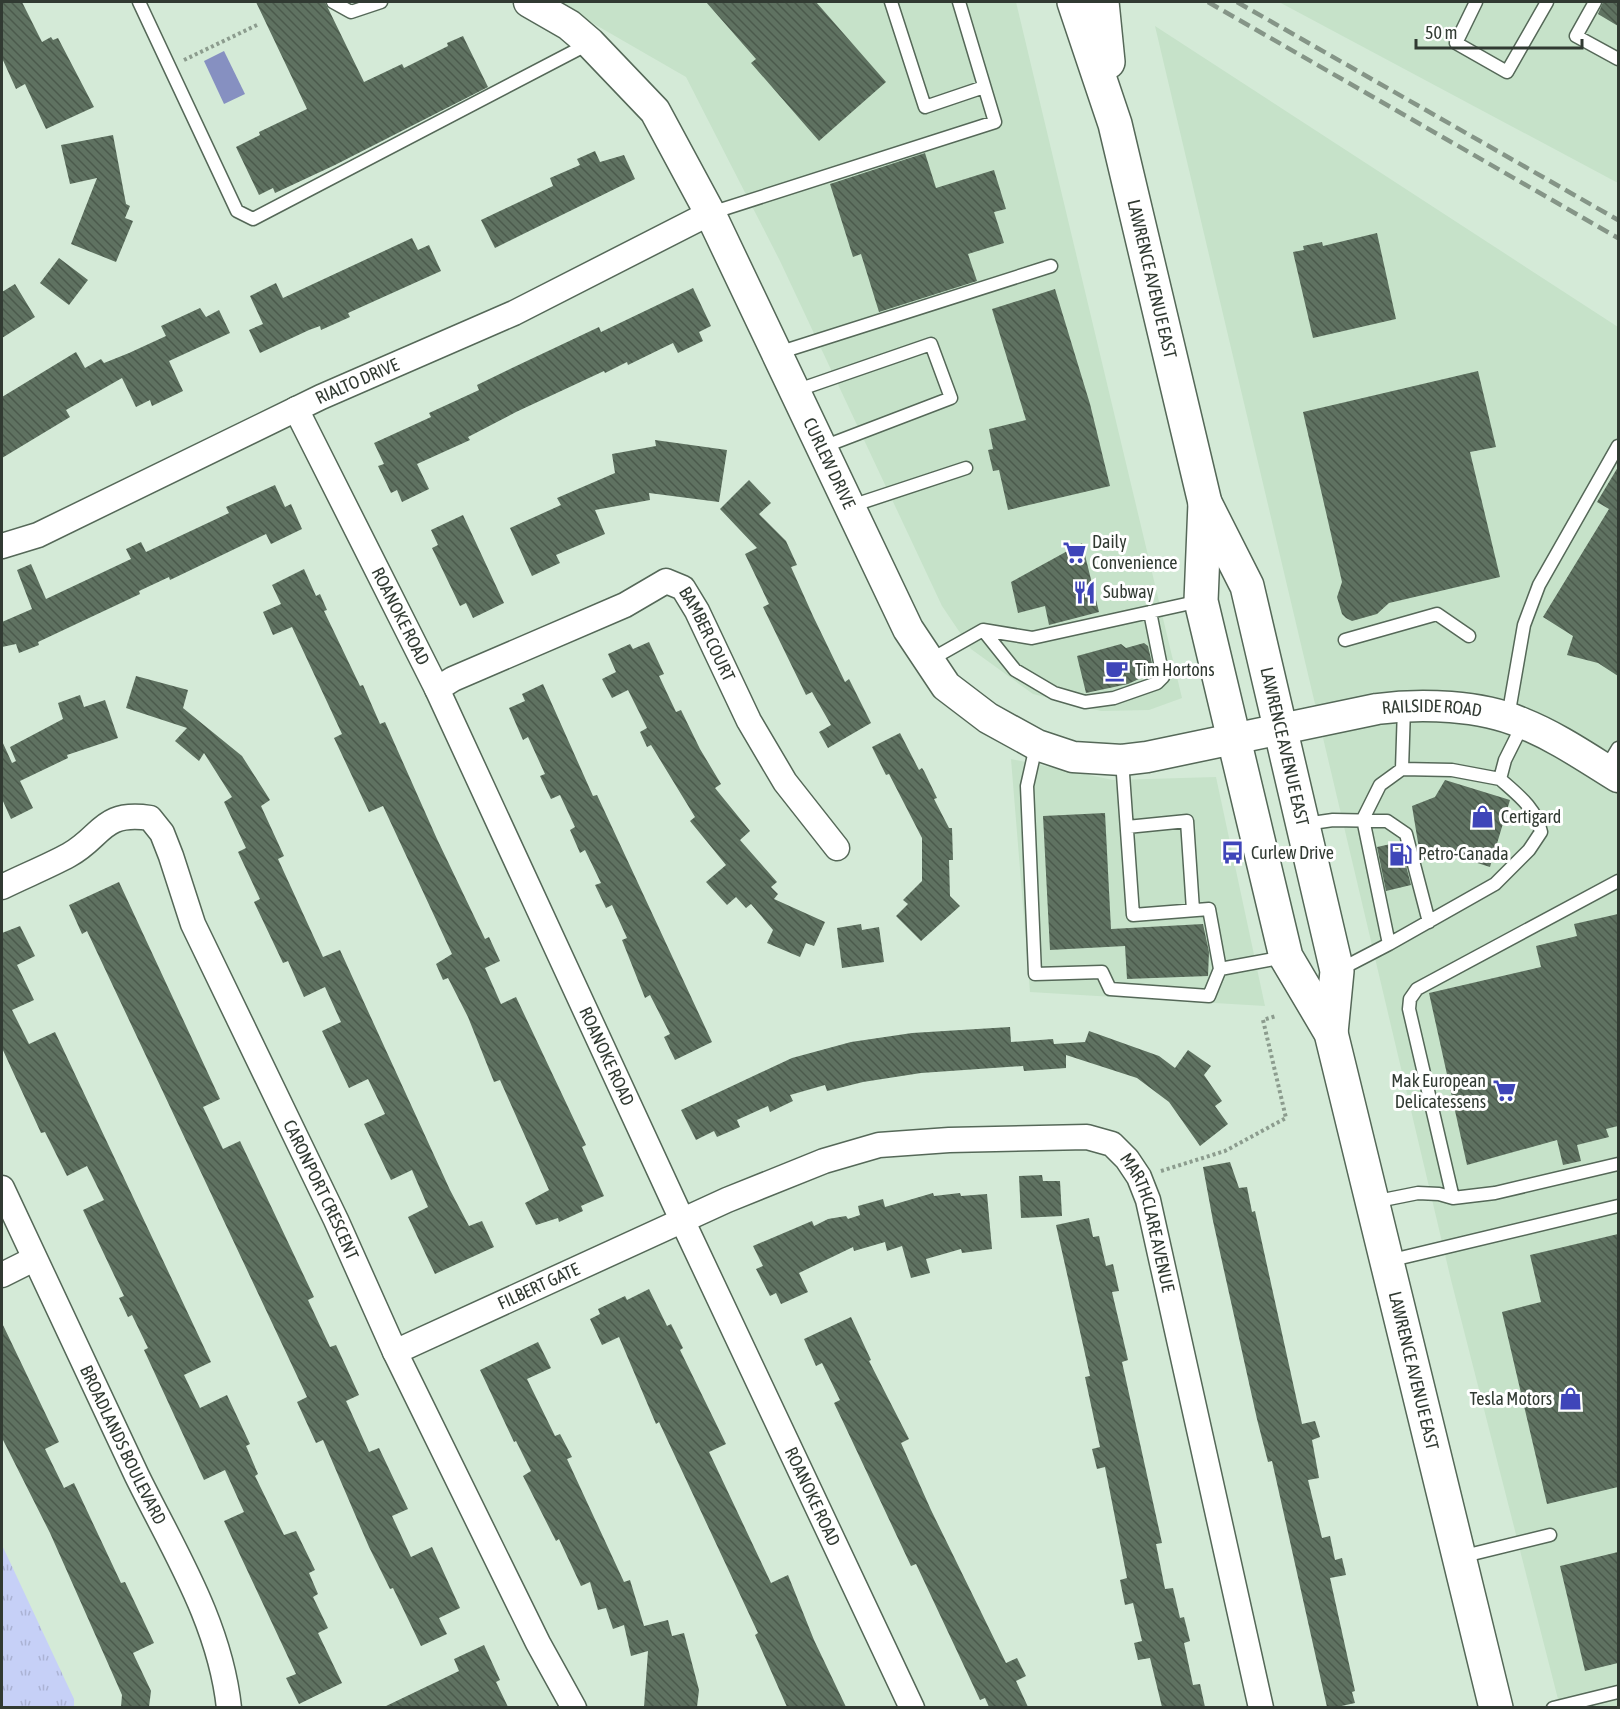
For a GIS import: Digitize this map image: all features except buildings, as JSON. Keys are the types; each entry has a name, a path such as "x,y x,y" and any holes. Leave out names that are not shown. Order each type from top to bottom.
{"main road":[{"name":"LAWRENCE AVENUE EAST","path":"1074,2 1115,124 1205,503 1247,586 1337,971 1331,1033"},
{"name":"LAWRENCE AVENUE EAST","path":"1102,2 1115,124"},
{"name":"LAWRENCE AVENUE EAST","path":"1205,503 1201,601 1286,957 1331,1033 1496,1707"}],"street":[{"name":"CURLEW DRIVE","path":"529,2 569,25 590,43 655,111 710,213 908,629 946,686 988,718 1037,745 1072,757 1122,760 1234,739"},
{"name":"RIALTO DRIVE","path":"2,546 38,535 296,409 513,313 710,213"},
{"name":"ROANOKE ROAD","path":"296,409 437,689 683,1222 912,1707"},
{"name":"BAMBER COURT","path":"437,689 453,679 626,605 666,580 683,588 749,721 785,782 837,848"},
{"name":"RAILSIDE ROAD","path":"1234,739 1404,705 1446,707 1516,720 1614,765"},
{"name":"CARONPORT CRESCENT","path":"2,887 70,854 106,823 129,817 150,818 162,833 193,924 336,1220 395,1352 538,1643 574,1707"},
{"name":"MARTHCLARE AVENUE","path":"683,1222 728,1200 813,1166 879,1144 1087,1137 1112,1144 1127,1159 1139,1177 1148,1200 1262,1707"},
{"name":"BROADLANDS BOULEVARD","path":"2,1188 142,1485 182,1562 210,1626 225,1674 229,1707"},
{"name":"FILBERT GATE","path":"395,1352 683,1222"},
{"path":"2,1275 34,1259"}],"lane":[{"path":"138,2 237,211 253,219 590,43"},
{"path":"333,2 351,12 381,2"},
{"path":"891,2 925,107 984,87"},
{"path":"710,213 995,122 959,2"},
{"path":"1476,2 1456,43 1507,72 1547,2"},
{"path":"1595,2 1576,36 1618,59"},
{"path":"777,353 1051,266"},
{"path":"795,391 931,344 951,398 822,448"},
{"path":"1500,779 1516,720 1524,625 1539,585 1618,446"},
{"path":"850,507 966,468"},
{"path":"929,661 983,630 1032,638 1201,601"},
{"path":"983,630 1015,670 1054,693 1085,702 1114,698 1157,683 1163,677 1150,612"},
{"path":"1345,640 1437,614 1469,636"},
{"path":"1402,769 1404,705"},
{"path":"1037,745 1027,786 1035,974 1102,972 1110,989 1209,996 1220,969 1209,909 1133,915 1122,760"},
{"path":"1337,971 1389,944 1429,922 1495,884 1529,850 1541,832 1539,819 1524,799 1500,779 1452,770 1402,769 1380,785 1363,819 1389,944"},
{"path":"1303,825 1363,819 1387,821 1406,834 1429,922"},
{"path":"1127,827 1187,821 1193,910"},
{"path":"1453,1198 1409,1009 1410,999 1417,989 1618,881"},
{"path":"1220,969 1286,957"},
{"path":"1372,1203 1418,1193 1439,1194 1453,1198 1495,1193 1618,1164"},
{"path":"1386,1261 1618,1206"},
{"path":"1459,1558 1550,1535"},
{"path":"1553,1707 1618,1692"}],"path":[{"path":"170,67 259,24"},
{"path":"1139,1177 1225,1151 1286,1118 1263,1020 1276,1016"}],"shaded area":[{"path":"556,2 1016,2 1182,698 1149,710 1101,711 1033,694 971,649 942,606 780,261 686,77"},
{"path":"1279,2 1618,2 1618,183"},
{"path":"1155,26 1618,327 1618,1707 1560,1707 1451,1280"},
{"path":"224,51 245,94 224,104 204,61"},
{"path":"1011,759 1113,780 1216,777 1265,1006 1030,992"}],"green space":[{"path":"2,1545 74,1699 74,1707 2,1707"}],"railway":[{"path":"1208,2 1618,238"},
{"path":"1237,2 1618,220"}],"place":[{"name":"Daily Convenience","path":"1074,552"},
{"name":"Subway","path":"1085,592"},
{"name":"Tim Hortons","path":"1117,670"},
{"name":"Certigard","path":"1483,817"},
{"name":"Curlew Drive","path":"1233,853"},
{"name":"Petro-Canada","path":"1400,854"},
{"name":"Mak European Delicatessens","path":"1504,1091"},
{"name":"Tesla Motors","path":"1570,1399"}]}
